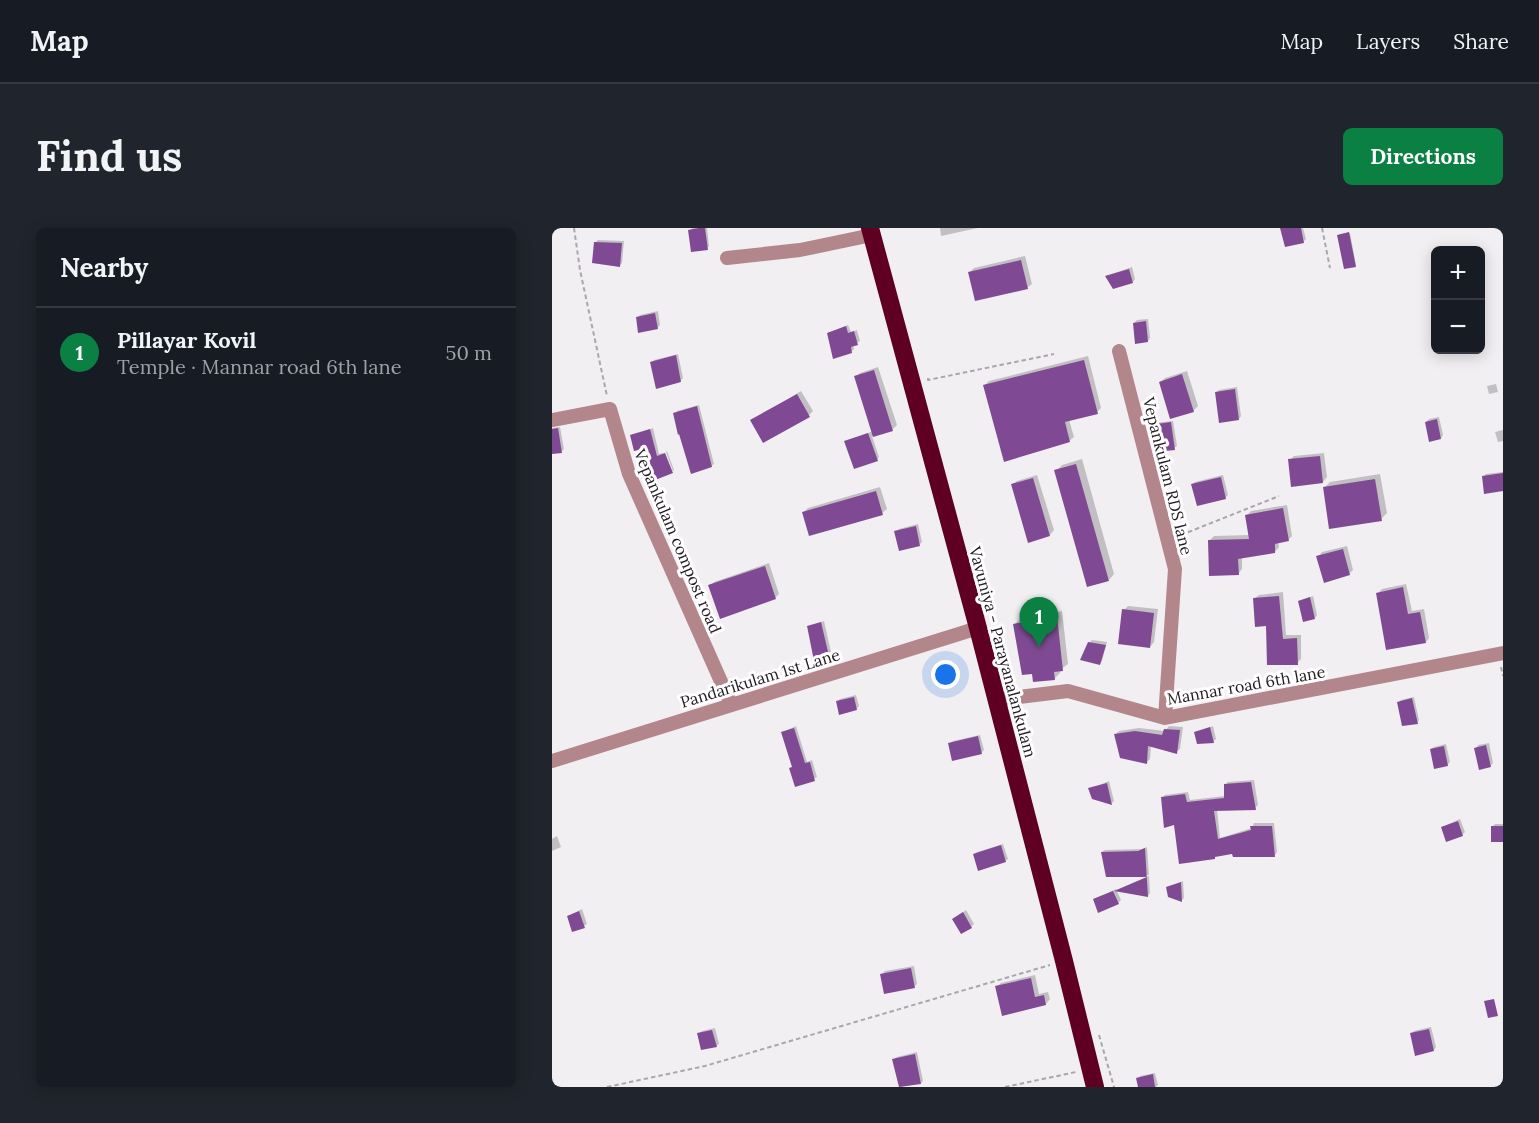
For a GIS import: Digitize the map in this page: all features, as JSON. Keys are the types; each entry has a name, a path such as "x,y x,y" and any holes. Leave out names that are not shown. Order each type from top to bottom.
{"highway":[{"name":"Vavuniya - Parayanalankulam","path":"871,232 978,628 1095,1087"}],"street":[{"path":"727,258 800,250 871,232"},
{"name":"Vepankulam RDS lane","path":"1119,351 1175,569 1166,718"},
{"path":"552,420 610,409"},
{"name":"Vepankulam compost road","path":"610,409 629,474 731,704"},
{"name":"Pandarikulam 1st Lane","path":"552,761 978,628"},
{"name":"Mannar road 6th lane","path":"995,699 1068,691 1166,718 1503,653"}],"path":[{"path":"574,228 580,270 610,409"},
{"path":"1322,228 1330,268"},
{"path":"925,369 928,380 1054,354"},
{"path":"1168,540 1279,496"},
{"path":"607,1087 705,1066 1064,961"},
{"path":"1005,1087 1090,1069"}],"building":[{"path":"705,228 708,250 691,252 688,230"},
{"path":"1280,228 1301,228 1304,243 1285,247"},
{"path":"1349,232 1356,267 1344,269 1337,235"},
{"path":"594,242 622,243 620,267 592,263"},
{"path":"1021,260 1028,289 975,301 968,272"},
{"path":"1129,269 1133,283 1113,289 1105,276"},
{"path":"655,313 658,329 638,333 636,317"},
{"path":"1146,321 1148,342 1135,344 1133,323"},
{"path":"846,326 848,333 854,331 858,345 851,347 852,353 833,359 827,333"},
{"path":"676,355 681,382 656,389 650,362"},
{"path":"1084,360 1098,414 1065,422 1070,442 1004,462 983,385"},
{"path":"874,370 893,431 873,437 854,376"},
{"path":"1182,374 1194,412 1170,419 1159,382"},
{"path":"1235,389 1239,420 1219,423 1215,392"},
{"path":"797,394 810,417 763,443 750,420"},
{"path":"697,406 712,467 691,474 673,413"},
{"path":"1437,419 1441,439 1429,442 1425,422"},
{"path":"1171,422 1175,450 1154,452 1149,425"},
{"path":"558,428 562,453 552,454 552,429"},
{"path":"650,429 657,456 665,453 673,473 650,482 639,450 634,451 630,435"},
{"path":"868,433 878,461 854,469 844,441"},
{"path":"1320,456 1323,483 1291,487 1288,459"},
{"path":"1076,464 1109,581 1087,587 1054,470"},
{"path":"1503,473 1503,491 1484,494 1482,476"},
{"path":"1221,477 1226,499 1197,506 1191,484"},
{"path":"1033,478 1050,536 1028,543 1011,484"},
{"path":"1375,479 1382,521 1329,529 1323,487"},
{"path":"876,491 883,515 809,536 802,512"},
{"path":"1283,508 1289,541 1275,544 1275,553 1238,559 1239,575 1209,576 1208,540 1249,539 1245,515"},
{"path":"916,526 920,546 899,551 894,531"},
{"path":"1343,549 1350,575 1324,583 1316,556"},
{"path":"765,566 776,599 720,619 708,585"},
{"path":"1403,587 1408,614 1420,612 1426,643 1386,650 1376,593"},
{"path":"1279,596 1283,639 1297,638 1298,665 1267,665 1266,626 1255,627 1253,598"},
{"path":"1310,597 1315,619 1303,622 1298,601"},
{"path":"1122,609 1154,613 1150,648 1118,644"},
{"path":"1057,616 1063,671 1054,672 1055,680 1033,682 1032,674 1022,675 1013,624"},
{"path":"821,622 829,656 814,661 807,626"},
{"path":"1088,642 1106,645 1100,665 1080,660"},
{"path":"854,697 857,710 839,715 836,701"},
{"path":"1412,698 1418,724 1402,726 1397,702"},
{"path":"1210,727 1214,743 1197,744 1194,732"},
{"path":"794,728 805,763 810,762 815,781 795,787 789,768 792,767 781,732"},
{"path":"1164,729 1180,730 1177,754 1148,746 1147,764 1120,758 1114,734 1135,731 1162,735"},
{"path":"978,736 982,754 952,761 948,743"},
{"path":"1486,745 1491,767 1479,770 1474,748"},
{"path":"1444,746 1448,766 1434,769 1430,749"},
{"path":"1251,782 1256,810 1214,811 1218,839 1251,830 1250,826 1272,826 1275,857 1233,857 1232,854 1179,864 1174,825 1164,828 1161,797 1185,794 1187,802 1224,798 1224,784"},
{"path":"1107,783 1112,805 1092,799 1088,788"},
{"path":"1458,821 1463,836 1446,842 1441,827"},
{"path":"1491,826 1503,826 1503,842 1491,842"},
{"path":"1001,845 1006,862 978,871 973,854"},
{"path":"1145,848 1147,877 1106,877 1101,852 1138,851"},
{"path":"1147,877 1148,897 1114,891"},
{"path":"1181,882 1182,902 1168,897 1166,887"},
{"path":"1113,891 1119,904 1098,913 1093,899"},
{"path":"579,911 585,928 572,932 567,916"},
{"path":"963,912 972,928 961,934 952,919"},
{"path":"911,968 915,988 884,994 880,974"},
{"path":"1031,978 1035,997 1044,995 1046,1005 1002,1016 995,986"},
{"path":"1494,999 1498,1016 1488,1018 1484,1001"},
{"path":"1429,1029 1434,1051 1415,1056 1410,1033"},
{"path":"712,1030 717,1047 701,1050 697,1033"},
{"path":"915,1054 921,1084 899,1087 892,1059"},
{"path":"1153,1074 1155,1087 1138,1087 1136,1078"}],"place":[{"name":"Pillayar Kovil","path":"1039,647"}]}
